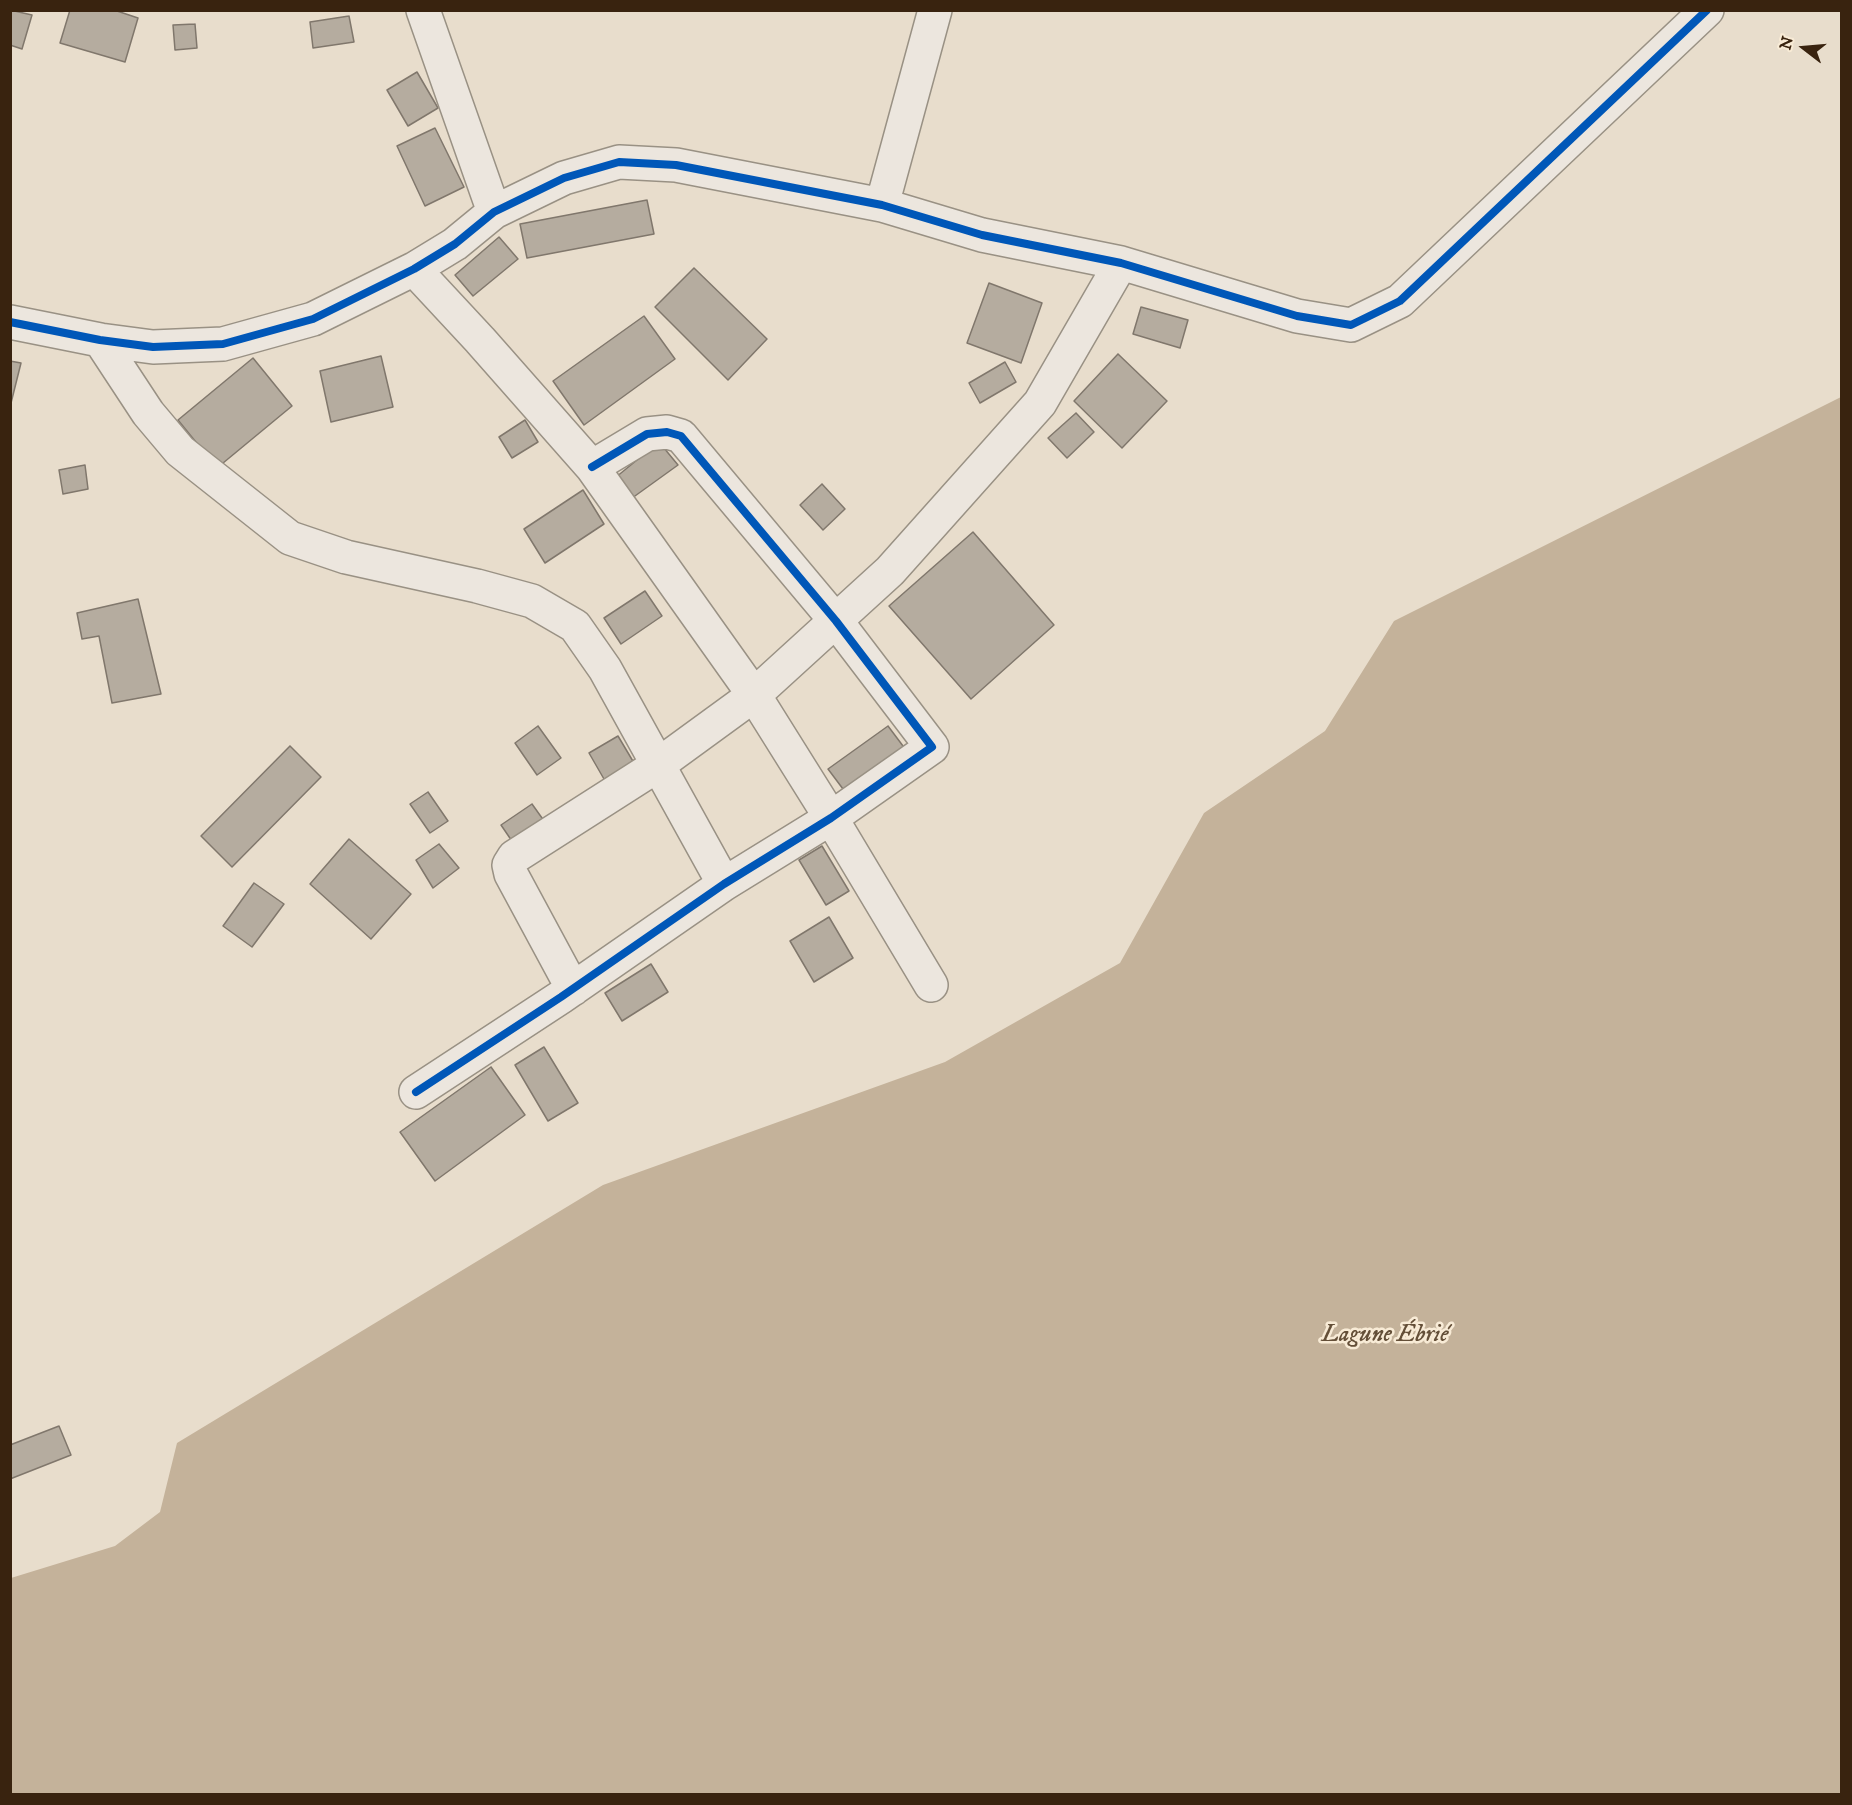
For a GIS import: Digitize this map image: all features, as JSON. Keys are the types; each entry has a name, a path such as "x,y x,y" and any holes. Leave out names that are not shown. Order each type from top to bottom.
{"street":[{"path":"423,10 494,212"},
{"path":"882,205 936,10"},
{"path":"10,322 100,340 153,347 223,345 313,319 414,269 455,244 494,212 564,178 620,162 676,165 882,205 982,235 1121,262 1297,316 1351,325 1400,301 1707,10"},
{"path":"573,989 511,874 509,865 514,857 658,765 754,695 890,571 1040,403 1121,262"},
{"path":"414,269 592,467 754,695 931,985"},
{"path":"100,340 148,413 180,451 290,538 346,557 477,586 532,602 575,626 605,669 724,884"},
{"path":"416,1092 573,989 724,884 831,818 932,747 836,621 681,436 667,432 647,434 592,467"}],"water":[{"name":"Lagune Ébrié","path":"1841,397 1841,1794 11,1794 11,1578 115,1546 160,1512 177,1443 603,1185 945,1062 1120,963 1204,813 1325,731 1394,621"}],"building":[{"path":"10,10 32,15 22,49 10,45"},
{"path":"70,10 114,10 138,18 125,62 60,43"},
{"path":"349,16 354,42 313,48 310,22"},
{"path":"195,24 197,48 175,50 173,25"},
{"path":"417,72 438,108 408,126 387,90"},
{"path":"435,128 464,187 425,206 397,146"},
{"path":"647,200 654,234 527,258 520,224"},
{"path":"499,237 518,259 473,296 455,275"},
{"path":"694,268 767,339 728,380 655,307"},
{"path":"989,283 1042,303 1021,363 967,343"},
{"path":"1141,307 1188,320 1180,348 1133,334"},
{"path":"644,316 675,359 584,425 553,381"},
{"path":"1118,354 1167,401 1122,448 1074,401"},
{"path":"381,356 393,407 331,422 320,371"},
{"path":"253,358 292,406 217,468 178,420"},
{"path":"10,361 21,363 10,407"},
{"path":"1005,362 1016,382 980,403 969,383"},
{"path":"1076,413 1094,432 1067,458 1048,438"},
{"path":"525,420 538,442 512,458 499,437"},
{"path":"659,442 678,465 628,501 610,482"},
{"path":"85,465 88,489 63,494 59,470"},
{"path":"822,484 845,509 823,530 800,505"},
{"path":"583,490 604,524 545,563 524,529"},
{"path":"973,532 1054,625 971,699 889,606"},
{"path":"645,591 662,616 621,644 604,618"},
{"path":"138,599 161,694 112,703 99,636 82,639 77,613"},
{"path":"538,726 561,758 537,775 515,743"},
{"path":"888,726 906,750 846,793 828,769"},
{"path":"618,736 637,768 608,786 589,753"},
{"path":"290,746 321,777 232,867 201,836"},
{"path":"428,792 448,821 430,833 410,804"},
{"path":"532,804 547,825 516,847 501,825"},
{"path":"349,839 411,894 371,939 310,884"},
{"path":"439,844 459,868 433,888 416,860"},
{"path":"822,846 849,891 826,905 799,860"},
{"path":"254,883 284,904 252,947 223,926"},
{"path":"829,917 853,958 814,982 790,941"},
{"path":"651,964 668,992 622,1021 605,993"},
{"path":"544,1047 578,1103 548,1121 515,1065"},
{"path":"491,1067 525,1115 435,1181 400,1132"},
{"path":"59,1426 71,1455 10,1479 10,1445"}],"cycle path":[{"path":"10,322 100,340 153,347 223,344 313,319 414,269 455,244 494,212 564,178 619,162 676,165 882,205 982,235 1121,263 1297,316 1351,325 1400,301 1707,10"},
{"path":"416,1092 561,997 724,884 831,818 932,747 836,621 681,436 667,432 647,434 592,467"}]}
